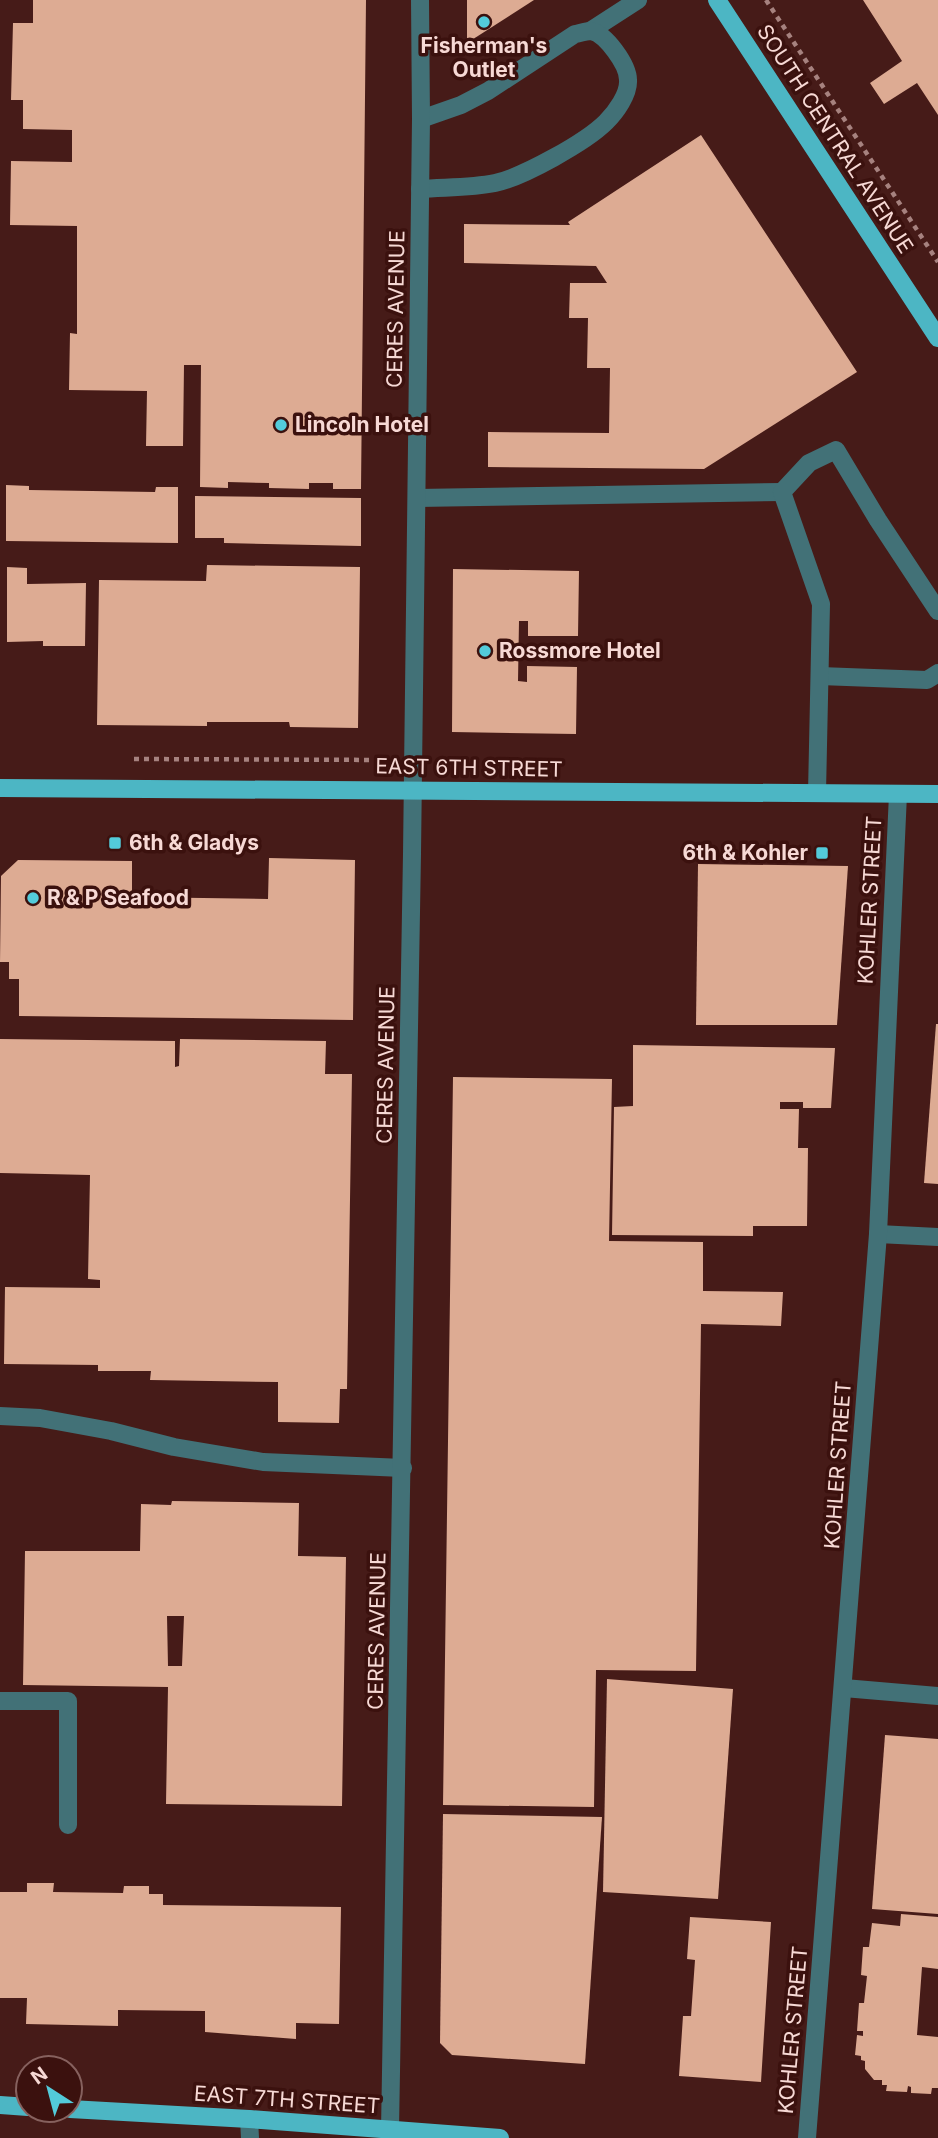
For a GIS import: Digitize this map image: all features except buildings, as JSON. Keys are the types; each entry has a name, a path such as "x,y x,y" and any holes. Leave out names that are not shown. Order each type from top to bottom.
{"main road":[{"name":"SOUTH CENTRAL AVENUE","path":"717,0 938,338"},
{"name":"EAST 6TH STREET","path":"0,788 938,794"},
{"name":"EAST 7TH STREET","path":"84,2110 500,2138"}],"street":[{"name":"CERES AVENUE","path":"390,2130 417,498 421,119 419,0"},
{"path":"421,119 470,101 575,34 590,31 638,0"},
{"path":"420,188 496,183 537,166 584,139 606,122 622,101 629,79 619,57 604,38 590,31"},
{"path":"417,498 782,492 809,463 836,450 877,520 938,611"},
{"path":"782,492 821,604 817,793"},
{"path":"820,676 928,681 938,673"},
{"name":"KOHLER STREET","path":"807,2138 878,1234 898,794"},
{"path":"878,1234 938,1237"},
{"path":"0,1416 40,1418 111,1431 174,1447 263,1462 402,1468"},
{"path":"844,1688 938,1696"},
{"path":"0,1701 68,1701 68,1825"},
{"path":"249,2119 250,2138"}],"path":[{"path":"766,0 938,262"},
{"path":"123,759 369,759"}],"place":[{"name":"Fisherman's Outlet","path":"484,22"},
{"name":"Lincoln Hotel","path":"281,425"},
{"name":"Rossmore Hotel","path":"485,651"},
{"name":"6th & Gladys","path":"115,843"},
{"name":"6th & Kohler","path":"822,853"},
{"name":"R & P Seafood","path":"33,898"}]}
